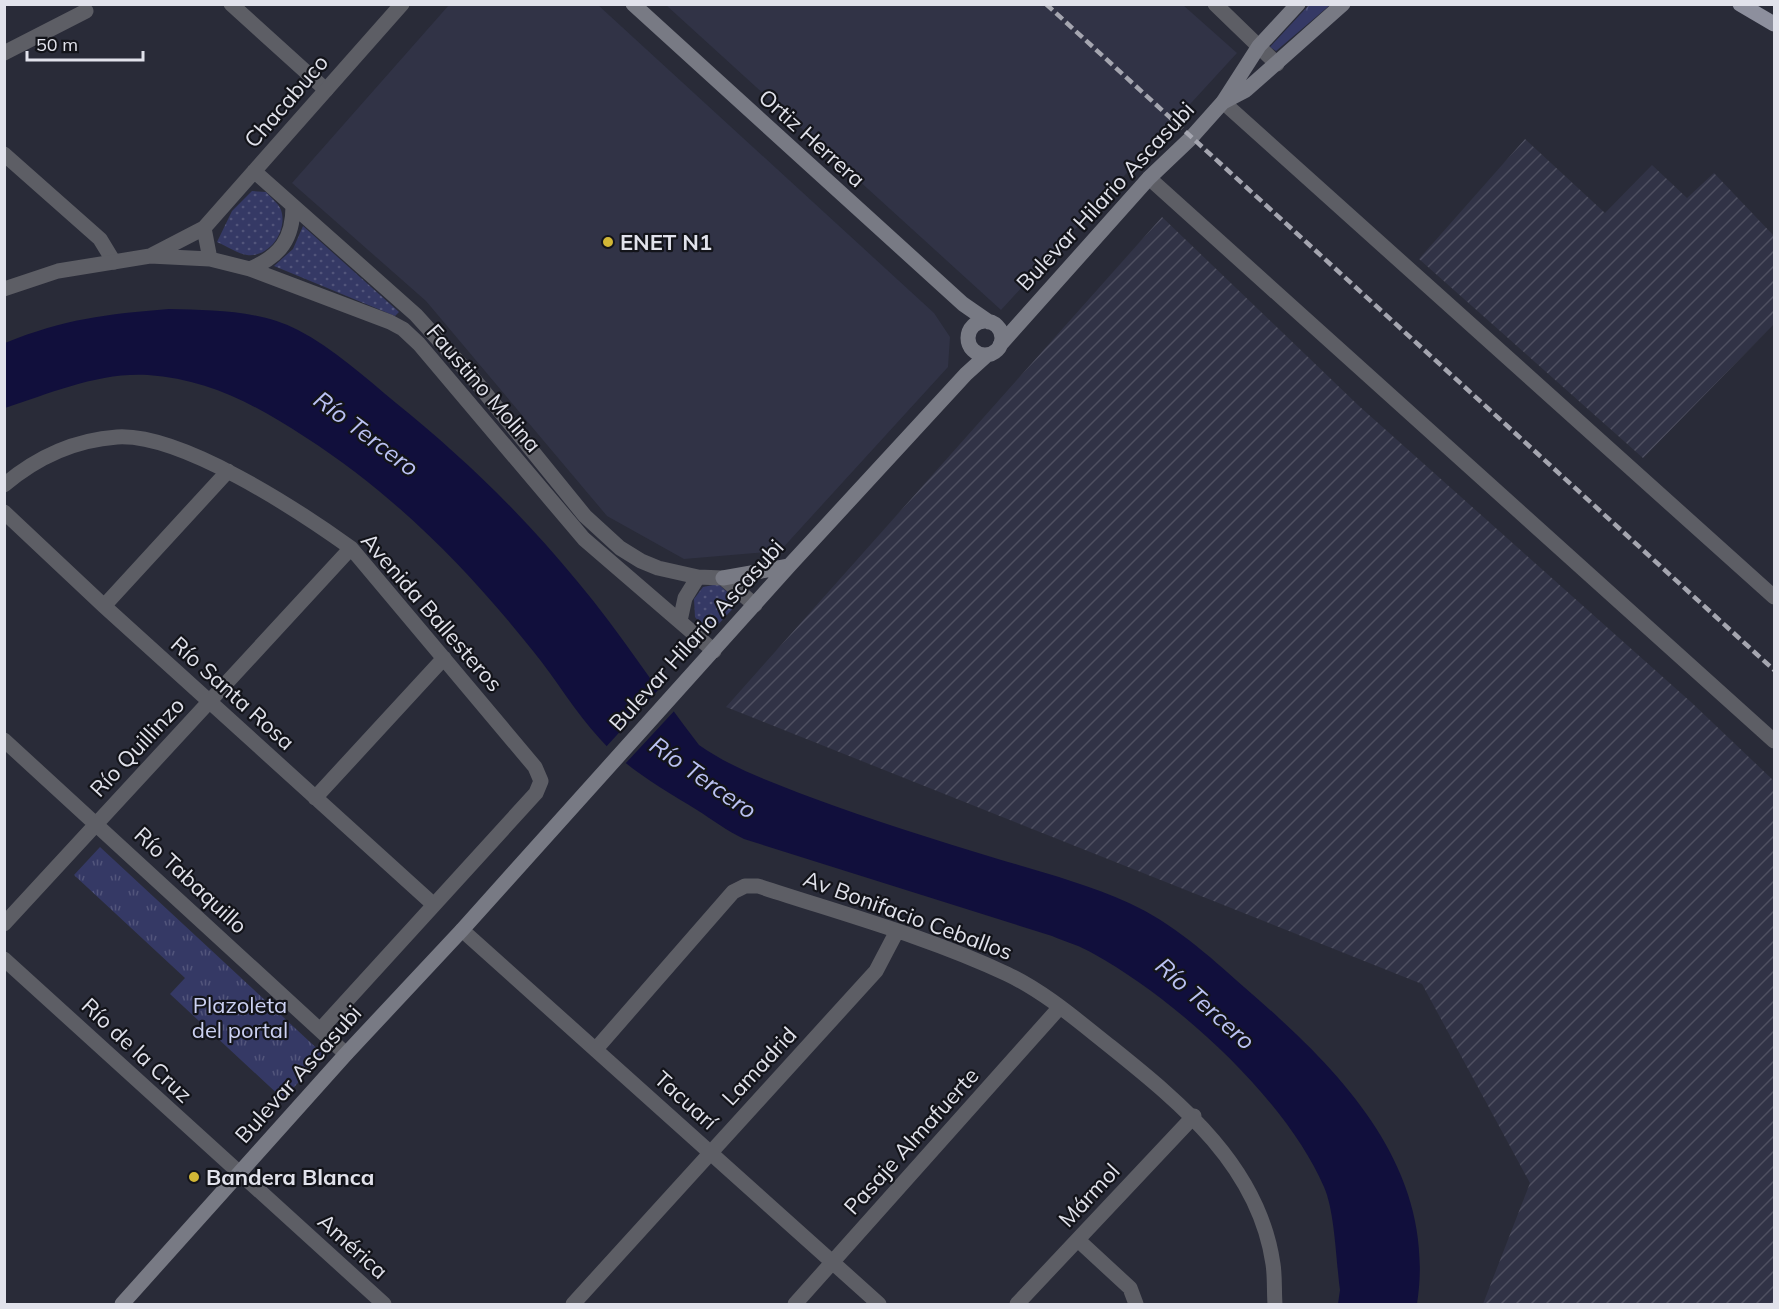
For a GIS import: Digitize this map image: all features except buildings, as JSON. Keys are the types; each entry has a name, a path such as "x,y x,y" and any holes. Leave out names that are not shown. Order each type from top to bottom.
{"main road":[{"name":"Ortiz Herrera","path":"633,4 963,304 994,325"},
{"name":"Bulevar Hilario Ascasubi","path":"1000,345 1149,178 1223,102 1259,46 1298,4"},
{"name":"Bulevar Hilario Ascasubi","path":"1223,102 1246,90 1342,4"},
{"path":"1740,4 1774,24"},
{"path":"963,304 971,348 966,374"},
{"path":"969,331 978,322 994,325 1020,321"},
{"path":"971,348 987,355 1000,345 994,325"},
{"name":"Bulevar Hilario Ascasubi","path":"462,930 789,566 966,374 987,355"},
{"path":"723,578 789,566"},
{"name":"Bulevar Ascasubi","path":"122,1305 346,1054 462,930"}],"street":[{"path":"231,4 326,90"},
{"name":"Chacabuco","path":"204,228 402,4"},
{"path":"1215,4 1277,64"},
{"path":"4,52 86,11"},
{"path":"1223,102 1774,597"},
{"path":"4,154 100,239 114,262"},
{"name":"Faustino Molina","path":"254,171 416,315 472,378 585,516 604,535 641,561 698,577 723,578"},
{"path":"1149,178 1774,741"},
{"path":"250,269 276,255 286,243 291,232 293,206"},
{"path":"4,289 58,271 150,256 204,228 210,258"},
{"name":"Faustino Molina","path":"150,256 210,258 250,269 380,318 403,329 584,539 714,651"},
{"name":"Avenida Ballesteros","path":"4,485 46,456 82,442 118,436 164,444 228,471 318,525 351,548 536,767 541,781 536,793 434,905"},
{"path":"104,606 228,471"},
{"name":"Río Santa Rosa","path":"4,512 104,606 434,905"},
{"name":"Río Quillinzo","path":"4,924 351,548"},
{"path":"680,621 685,598 698,577"},
{"path":"723,578 755,605"},
{"path":"315,798 444,658"},
{"name":"Río Tabaquillo","path":"4,740 346,1054"},
{"name":"Av Bonifacio Ceballos","path":"597,1049 733,892 746,886 758,886 897,931 1008,974 1060,1007 1194,1116 1222,1148 1254,1204 1273,1264 1275,1305"},
{"path":"320,1030 434,905"},
{"name":"Tacuarí","path":"462,930 879,1305"},
{"name":"Lamadrid","path":"573,1305 876,971 897,931"},
{"name":"Río de la Cruz","path":"4,959 239,1174"},
{"name":"Pasaje Almafuerte","path":"795,1305 1060,1007"},
{"name":"Mármol","path":"1017,1305 1194,1116"},
{"name":"América","path":"239,1174 384,1305"},
{"path":"1078,1240 1131,1288 1136,1305"}],"shaded area":[{"name":"ENET N1","path":"449,5 598,5 934,313 950,337 948,367 780,551 684,559 607,516 426,301 292,183"},
{"path":"666,5 1183,5 1237,53 1001,310"},
{"path":"1525,139 1605,213 1652,165 1687,198 1714,173 1774,236 1774,324 1643,458 1419,259"},
{"path":"1162,217 1359,406 1692,703 1774,781 1774,1304 1483,1304 1530,1183 1422,984 726,707"}],"green space":[{"path":"1309,5 1330,5 1276,51 1270,47"},
{"path":"252,191 266,192 276,203 281,210 282,226 270,247 255,255 247,255 217,242 232,211"},
{"path":"303,226 399,312 395,316 274,266 293,249"},
{"path":"718,584 739,602 713,630 705,629 695,617 694,599 703,587"},
{"name":"Plazoleta del portal","path":"100,847 324,1055 283,1099 170,994 185,978 74,875"}],"water":[{"name":"Río Tercero","path":"169,309 235,312 283,323 324,345 421,423 514,510 535,533 593,601 699,745 712,754 781,786 833,805 1113,896 1145,911 1189,940 1280,1019 1314,1052 1346,1087 1374,1125 1397,1165 1412,1208 1419,1254 1417,1304 1338,1304 1340,1290 1331,1210 1324,1187 1307,1154 1284,1120 1256,1087 1226,1055 1160,997 1079,946 744,839 658,786 622,760 600,739 508,620 428,534 338,459 287,425 231,395 191,382 148,375 93,380 5,408 5,343 66,323 125,313"}],"pier":[{"path":"660,688 676,709 624,765 605,748"}],"railway":[{"path":"1046,4 1774,670"}],"place":[{"name":"ENET N1","path":"608,242"},
{"name":"Bandera Blanca","path":"194,1177"}]}
